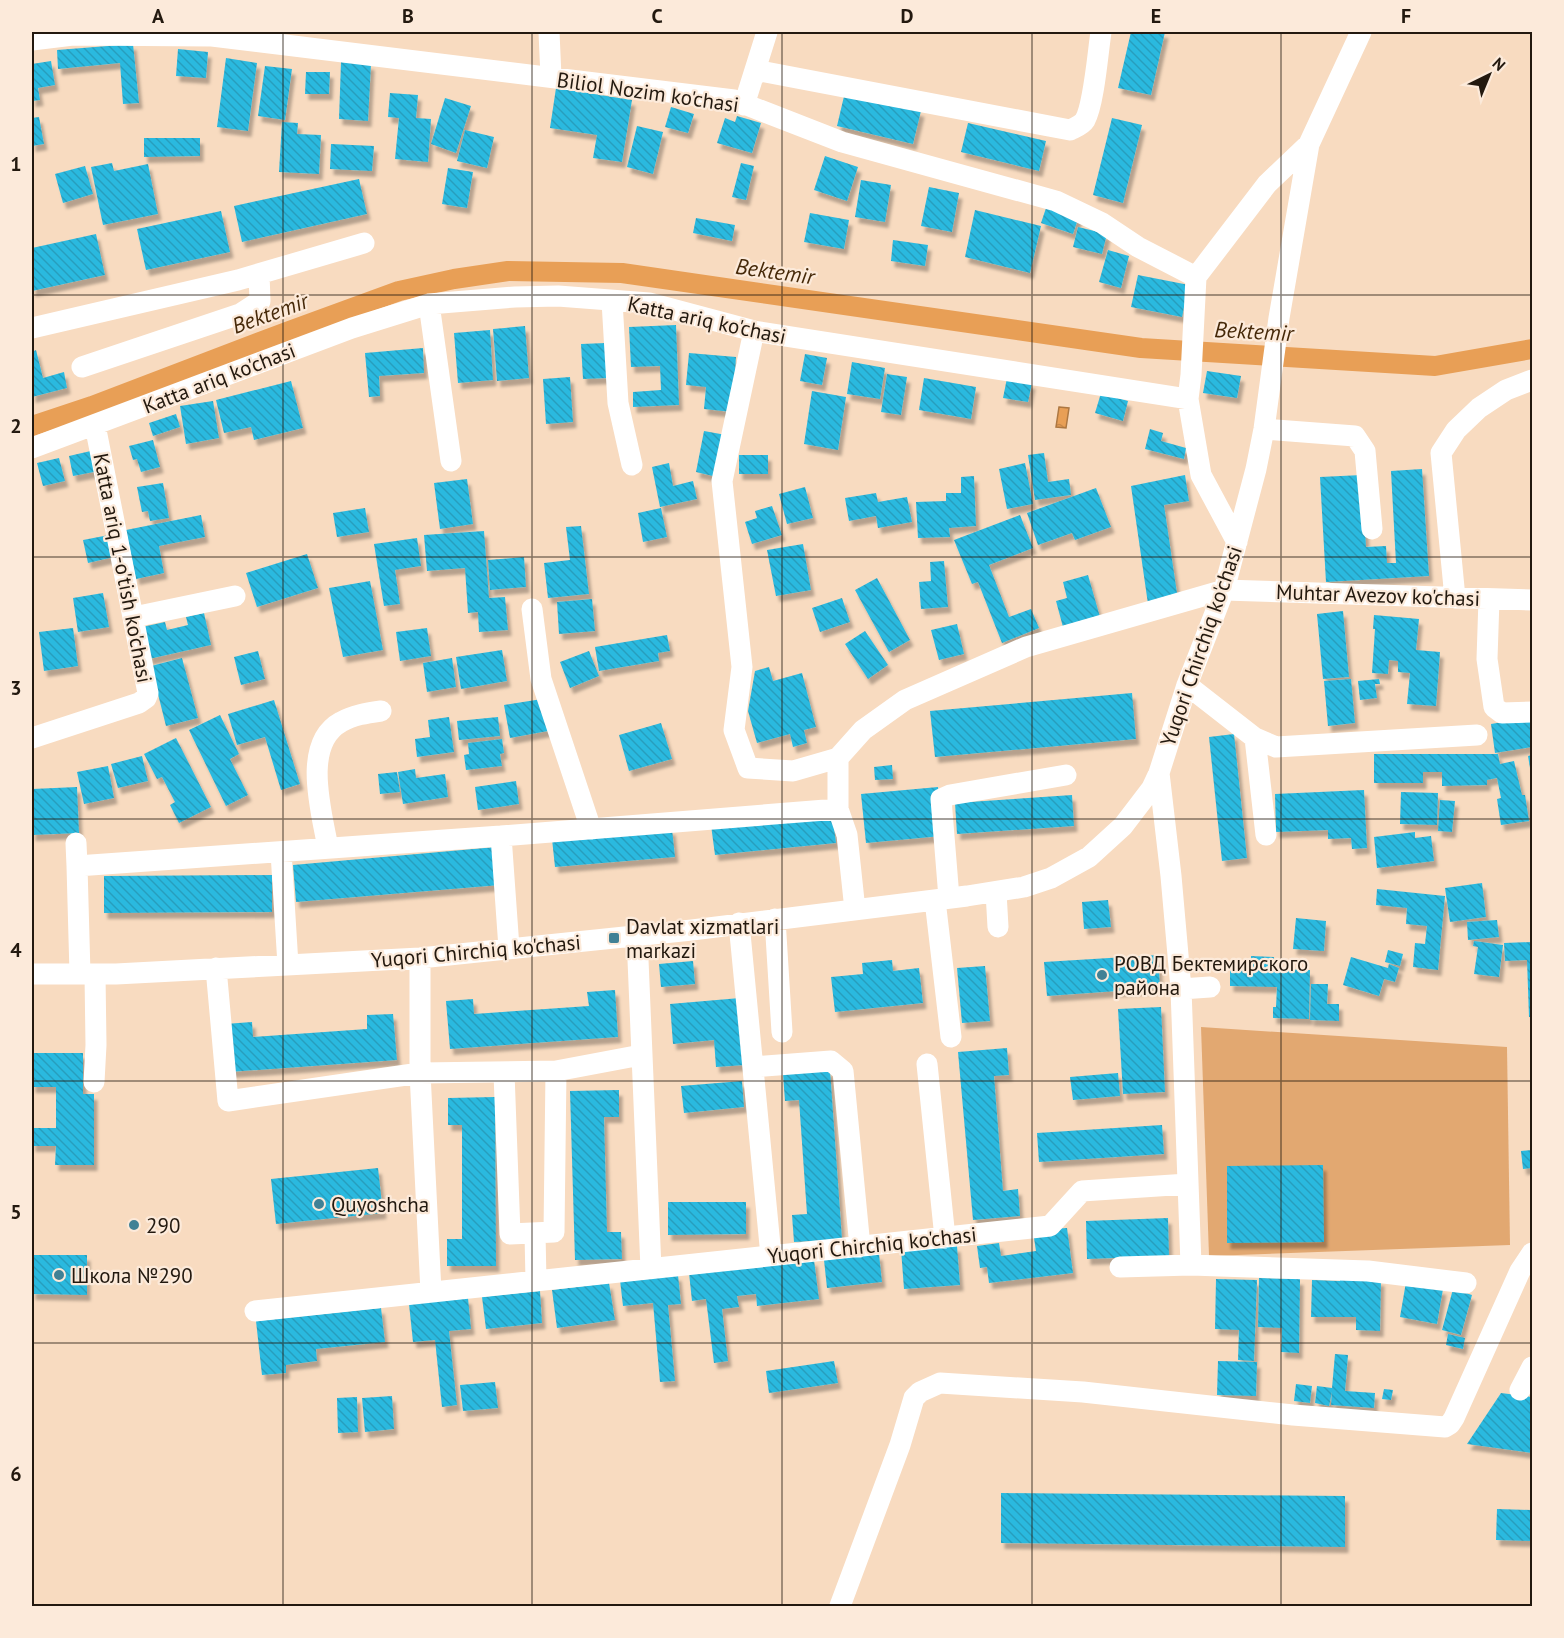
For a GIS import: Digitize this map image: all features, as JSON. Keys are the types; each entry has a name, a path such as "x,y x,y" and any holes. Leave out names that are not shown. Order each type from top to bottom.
{"street":[{"path":"549,32 551,77"},
{"path":"744,105 767,32"},
{"path":"755,70 1070,130 1086,119 1091,101 1101,32"},
{"name":"Yuqori Chirchiq ko'chasi","path":"32,974 87,974 420,958 637,936 996,892 1024,887 1051,878 1089,857 1134,814 1152,788 1159,773 1187,685 1224,590 1264,429 1278,318 1309,144 1361,32"},
{"name":"Biliol Nozim ko'chasi","path":"32,40 73,35 212,34 734,100 842,142 1056,201 1102,223 1138,247 1196,277"},
{"path":"1237,542 1201,475 1188,399 1195,323 1196,277 1267,184 1309,144"},
{"path":"32,328 259,273 364,243"},
{"path":"82,367 240,314 260,301 259,273"},
{"name":"Katta ariq ko'chasi","path":"32,448 352,328 429,304 547,297 649,303 754,332 1188,399"},
{"path":"612,300 618,403 632,465"},
{"path":"429,304 452,461"},
{"path":"754,332 722,481 742,667 734,730 748,768 793,771 838,758 838,809 847,835 855,910"},
{"path":"1455,598 1441,453 1456,430 1479,408 1506,390 1533,380"},
{"name":"Katta ariq 1-o'tish ko'chasi","path":"32,738 114,712 146,698 147,688 134,617 95,425"},
{"path":"1264,429 1355,436 1365,451 1372,529"},
{"name":"Muhtar Avezov ko'chasi","path":"838,758 863,730 905,700 1026,647 1224,590 1533,600"},
{"path":"134,617 235,596"},
{"path":"1489,599 1487,659 1494,707 1502,713 1533,712"},
{"path":"532,609 541,679 591,829"},
{"path":"1187,685 1255,738 1276,747 1477,735"},
{"path":"328,848 316,775 323,737 339,723 354,716 381,711"},
{"path":"1255,738 1266,835"},
{"name":"Yuqori Chirchiq ko'chasi","path":"1159,773 1181,989 1191,1265"},
{"path":"951,1036 942,899 941,799 950,795 1066,776"},
{"path":"77,866 838,809"},
{"path":"501,836 509,948"},
{"path":"76,843 87,974 96,1045 93,1082"},
{"path":"281,852 288,964"},
{"path":"996,892 998,927"},
{"path":"775,919 782,1032"},
{"path":"739,923 771,1256"},
{"path":"637,936 651,1269"},
{"path":"420,958 420,1073 431,1292"},
{"path":"216,968 228,1101 420,1073 556,1071 641,1055"},
{"path":"1181,989 1210,987"},
{"path":"753,1067 831,1061 843,1071 860,1247"},
{"path":"927,1064 945,1238"},
{"path":"504,1073 510,1234 554,1232 556,1071"},
{"name":"Yuqori Chirchiq ko'chasi","path":"255,1311 1050,1226 1082,1191 1188,1184"},
{"path":"535,1233 536,1281"},
{"path":"840,1606 900,1445 914,1398 920,1392 940,1383 1083,1392 1293,1415 1444,1427 1454,1418 1520,1271 1533,1253"},
{"path":"1120,1267 1191,1265 1368,1271 1466,1282"},
{"path":"1521,1390 1533,1367"}],"shaded area":[{"path":"1201,1027 1507,1047 1510,1245 1209,1256"}],"water":[{"path":"1059,407 1069,408 1066,428 1056,427"}],"building":[{"path":"1131,32 1165,32 1151,95 1118,88"},
{"path":"133,44 139,103 123,104 120,63 58,69 57,50"},
{"path":"178,49 208,52 206,78 176,76"},
{"path":"226,58 257,63 248,131 217,127"},
{"path":"51,61 55,85 38,88 40,100 32,101 32,64"},
{"path":"341,62 371,64 368,121 339,119"},
{"path":"265,66 292,69 285,120 258,116"},
{"path":"306,72 330,72 329,94 305,94"},
{"path":"556,88 632,100 622,162 593,158 597,135 550,128"},
{"path":"845,92 921,111 913,144 837,126"},
{"path":"390,93 418,95 416,118 431,119 428,162 395,159 399,118 388,117"},
{"path":"445,98 471,106 456,153 431,144"},
{"path":"671,107 694,114 688,133 665,127"},
{"path":"737,116 761,123 752,153 717,143 725,118 735,122"},
{"path":"39,117 44,144 32,146 32,118"},
{"path":"1112,118 1142,125 1123,203 1093,195"},
{"path":"282,122 298,123 297,134 321,135 319,174 279,172"},
{"path":"968,123 1046,141 1039,171 961,152"},
{"path":"637,126 663,132 653,174 627,167"},
{"path":"465,130 494,137 487,168 457,161"},
{"path":"144,138 200,138 200,156 144,157"},
{"path":"331,144 374,146 372,171 330,169"},
{"path":"825,156 858,167 847,201 814,190"},
{"path":"112,163 114,171 148,164 158,214 103,225 91,167"},
{"path":"741,163 754,166 746,200 732,197"},
{"path":"85,166 93,194 63,203 55,174"},
{"path":"448,168 473,172 467,208 442,204"},
{"path":"359,179 367,214 242,242 234,206"},
{"path":"861,180 891,185 885,222 855,217"},
{"path":"929,187 959,193 952,232 921,226"},
{"path":"1047,205 1079,216 1073,234 1041,223"},
{"path":"975,210 1041,226 1030,273 965,257"},
{"path":"221,211 230,252 146,270 137,229"},
{"path":"810,213 849,220 844,249 804,242"},
{"path":"696,218 735,225 732,241 693,233"},
{"path":"1078,227 1107,234 1102,254 1073,247"},
{"path":"96,234 105,275 32,291 32,248"},
{"path":"893,240 928,245 925,266 891,261"},
{"path":"1108,250 1129,256 1121,288 1099,282"},
{"path":"1138,275 1189,285 1182,317 1131,307"},
{"path":"676,325 679,405 633,407 633,392 661,390 660,366 631,367 629,327"},
{"path":"525,326 529,378 497,381 493,329"},
{"path":"490,330 493,380 458,383 454,333"},
{"path":"606,343 608,378 583,379 581,344"},
{"path":"423,348 424,373 379,376 380,396 369,397 365,353"},
{"path":"36,350 43,378 64,372 67,388 32,397 32,352"},
{"path":"689,353 736,357 732,412 704,409 706,387 686,385"},
{"path":"805,354 827,358 822,385 800,381"},
{"path":"852,362 885,368 880,399 847,394"},
{"path":"1207,371 1241,376 1237,398 1203,393"},
{"path":"887,374 907,377 901,415 881,412"},
{"path":"570,377 573,422 546,424 543,379"},
{"path":"924,378 976,387 971,419 919,410"},
{"path":"1007,378 1032,383 1028,402 1003,398"},
{"path":"291,381 303,428 254,440 251,427 224,433 216,400"},
{"path":"812,391 846,397 838,450 804,444"},
{"path":"1101,393 1128,401 1123,421 1095,413"},
{"path":"213,401 219,438 186,444 180,406"},
{"path":"176,414 180,427 153,436 149,423"},
{"path":"1150,429 1163,433 1161,441 1186,448 1184,459 1145,449"},
{"path":"704,431 726,435 717,477 696,472"},
{"path":"153,440 160,467 141,472 137,459 133,460 129,446"},
{"path":"95,450 99,471 73,476 69,456"},
{"path":"1044,453 1048,482 1069,479 1071,495 1035,500 1028,455"},
{"path":"739,455 768,455 768,474 739,474"},
{"path":"59,458 65,481 43,486 37,463"},
{"path":"669,463 673,486 693,481 697,499 660,507 652,467"},
{"path":"1025,463 1033,504 1007,509 999,469"},
{"path":"1422,469 1429,576 1326,582 1320,477 1362,475 1366,547 1386,546 1387,563 1396,563 1391,471"},
{"path":"1185,475 1189,501 1164,505 1178,600 1148,604 1131,486"},
{"path":"974,476 976,526 949,528 950,537 918,538 916,502 946,501 946,493 961,493 961,477"},
{"path":"467,479 473,524 440,529 434,483"},
{"path":"163,483 169,518 150,521 148,511 142,512 137,487"},
{"path":"805,487 813,518 787,524 779,494"},
{"path":"1096,488 1111,527 1075,540 1072,533 1038,545 1027,513"},
{"path":"876,493 878,502 907,497 912,522 878,528 876,516 849,521 845,498"},
{"path":"772,506 782,535 752,544 745,522 757,518 755,511"},
{"path":"365,508 369,532 337,537 333,513"},
{"path":"661,508 667,537 643,542 638,513"},
{"path":"201,515 205,537 159,546 164,573 136,579 126,530"},
{"path":"1020,515 1033,548 989,565 1009,617 1031,609 1039,628 1002,643 978,582 972,584 954,540"},
{"path":"581,526 589,594 548,598 544,563 570,560 566,527"},
{"path":"484,531 489,598 505,597 508,630 479,632 478,612 468,613 465,568 427,571 424,535"},
{"path":"109,535 114,557 88,563 83,540"},
{"path":"417,538 421,566 395,570 400,604 384,606 374,544"},
{"path":"803,544 811,590 776,596 767,550"},
{"path":"307,554 318,588 257,607 246,573"},
{"path":"524,557 526,587 490,590 488,560"},
{"path":"944,561 948,607 921,609 919,582 931,581 930,562"},
{"path":"1088,575 1100,617 1063,627 1056,601 1067,598 1063,582"},
{"path":"877,578 910,640 889,652 855,590"},
{"path":"370,581 383,650 343,657 329,588"},
{"path":"103,593 109,627 78,632 73,598"},
{"path":"842,598 850,622 820,632 812,608"},
{"path":"592,599 595,631 559,634 557,602"},
{"path":"1343,611 1349,677 1323,679 1317,614"},
{"path":"204,613 211,645 149,659 142,627 165,622 167,630 188,625 186,617"},
{"path":"1374,615 1419,619 1416,650 1440,652 1436,706 1407,704 1410,673 1398,672 1398,661 1389,660 1388,674 1372,673"},
{"path":"957,624 964,654 939,660 931,630"},
{"path":"73,628 78,666 44,671 39,632"},
{"path":"427,628 431,656 400,661 396,632"},
{"path":"865,631 888,665 868,679 845,644"},
{"path":"667,635 670,651 658,653 659,661 599,671 595,647"},
{"path":"502,650 507,681 461,689 456,657"},
{"path":"258,651 265,679 241,685 234,657"},
{"path":"589,651 599,676 570,688 560,662"},
{"path":"182,658 198,718 166,726 151,666"},
{"path":"452,658 456,687 427,692 423,663"},
{"path":"769,667 773,681 802,673 816,727 804,730 807,743 793,747 790,734 757,743 748,711 755,671"},
{"path":"1351,679 1355,723 1328,726 1324,681"},
{"path":"1379,679 1380,684 1375,684 1377,698 1360,700 1358,681"},
{"path":"1132,693 1136,739 935,757 930,711"},
{"path":"542,699 548,731 510,738 504,705"},
{"path":"274,700 300,784 281,790 265,737 237,745 228,714"},
{"path":"220,715 239,754 230,759 248,795 226,806 189,730"},
{"path":"449,717 454,752 417,757 415,739 430,737 428,720"},
{"path":"498,717 500,736 459,740 457,721"},
{"path":"1532,717 1532,747 1495,753 1491,724"},
{"path":"661,723 672,759 629,771 619,735"},
{"path":"1234,734 1247,858 1222,861 1209,737"},
{"path":"176,738 211,807 179,823 170,805 175,802 162,777 157,779 144,754"},
{"path":"502,739 504,753 500,754 502,766 466,770 464,755 469,754 468,743"},
{"path":"1374,754 1498,754 1500,764 1514,761 1522,795 1525,795 1529,821 1501,825 1497,799 1501,798 1497,778 1487,780 1487,785 1442,786 1442,772 1423,772 1423,783 1374,783"},
{"path":"1532,755 1532,774 1531,774 1528,756"},
{"path":"142,756 148,781 118,788 111,764"},
{"path":"892,765 893,779 875,780 874,767"},
{"path":"108,766 114,798 84,804 77,772"},
{"path":"415,769 416,778 445,774 448,797 403,804 398,772"},
{"path":"397,772 400,792 380,794 378,774"},
{"path":"516,781 519,804 478,810 475,787"},
{"path":"77,787 79,833 32,835 32,789"},
{"path":"938,787 942,836 866,843 861,794"},
{"path":"1364,790 1367,848 1352,849 1351,838 1328,839 1328,830 1276,832 1275,794"},
{"path":"1401,792 1438,793 1437,825 1400,824"},
{"path":"1072,795 1074,826 957,834 955,803"},
{"path":"1440,800 1455,801 1452,832 1438,831"},
{"path":"832,813 836,843 715,855 711,825"},
{"path":"672,829 675,857 555,867 552,839"},
{"path":"1415,832 1415,838 1431,836 1434,861 1377,868 1374,837"},
{"path":"496,847 500,885 296,902 293,865"},
{"path":"272,875 272,912 104,913 104,876"},
{"path":"1482,883 1486,917 1450,922 1445,888"},
{"path":"1377,889 1445,896 1438,970 1413,967 1415,943 1425,944 1427,926 1406,924 1407,908 1376,905"},
{"path":"1108,900 1111,927 1084,929 1082,902"},
{"path":"1296,918 1326,921 1324,951 1293,949"},
{"path":"1497,920 1499,937 1468,940 1467,922"},
{"path":"1474,941 1503,945 1499,977 1474,974 1478,947 1473,946"},
{"path":"1532,942 1532,1017 1529,1017 1527,960 1505,961 1504,943"},
{"path":"1388,950 1403,954 1400,966 1385,962"},
{"name":"РОВД Бектемирского района","path":"1158,955 1160,988 1047,996 1044,962"},
{"path":"1251,956 1274,957 1273,968 1251,967"},
{"path":"1351,957 1388,968 1389,964 1399,968 1395,982 1384,979 1379,996 1343,985"},
{"path":"892,960 893,971 919,968 923,1003 835,1012 831,977 863,974 862,963"},
{"path":"693,961 695,984 661,987 659,964"},
{"path":"985,966 990,1021 962,1023 957,968"},
{"path":"1230,968 1310,970 1309,1019 1273,1018 1277,987 1230,986"},
{"path":"1311,984 1328,984 1327,1004 1339,1004 1339,1021 1310,1020"},
{"path":"615,990 618,1037 450,1049 446,1001 473,999 474,1014 589,1006 587,992"},
{"path":"740,998 745,1065 716,1067 714,1040 673,1044 670,1004"},
{"path":"1161,1007 1165,1092 1123,1094 1118,1009"},
{"path":"393,1014 397,1060 229,1072 225,1024 252,1022 253,1037 367,1029 367,1015"},
{"path":"1530,1019 1532,1019 1532,1063 1531,1063"},
{"path":"1007,1048 1009,1075 994,1076 1003,1191 1018,1189 1020,1216 973,1220 958,1052"},
{"path":"32,1053 83,1053 83,1094 94,1094 94,1165 55,1165 56,1146 32,1146 32,1128 56,1128 56,1087 32,1087"},
{"path":"830,1070 842,1239 794,1242 792,1215 807,1214 799,1100 785,1101 783,1074"},
{"path":"1118,1073 1120,1096 1073,1100 1070,1077"},
{"path":"742,1081 744,1107 684,1113 681,1086"},
{"path":"619,1090 619,1117 604,1117 607,1232 621,1232 622,1259 575,1260 570,1091"},
{"path":"495,1097 496,1266 447,1266 447,1239 462,1239 462,1125 448,1125 448,1098"},
{"path":"1162,1125 1164,1154 1039,1162 1037,1133"},
{"path":"1532,1150 1532,1168 1523,1169 1521,1151"},
{"path":"1323,1165 1324,1242 1227,1243 1227,1166"},
{"path":"378,1168 383,1213 276,1224 271,1179"},
{"path":"668,1202 746,1202 746,1234 668,1235"},
{"path":"1168,1218 1169,1256 1087,1259 1086,1221"},
{"path":"1067,1228 1073,1273 989,1283 987,1267 980,1268 977,1246 999,1243 1001,1256 1036,1251 1034,1238 1051,1229"},
{"path":"957,1246 960,1285 904,1289 901,1249"},
{"path":"879,1254 882,1282 827,1288 824,1260"},
{"name":"Школа №290","path":"32,1255 87,1255 87,1295 32,1294"},
{"path":"814,1260 819,1299 757,1306 756,1294 737,1296 739,1307 722,1309 728,1361 714,1363 706,1299 692,1301 689,1273"},
{"path":"678,1275 681,1304 668,1305 675,1381 660,1382 653,1303 623,1306 620,1280"},
{"path":"1259,1278 1300,1279 1299,1353 1281,1352 1282,1328 1258,1327"},
{"path":"1216,1279 1257,1280 1254,1361 1238,1360 1239,1330 1215,1329"},
{"path":"1340,1279 1381,1280 1380,1331 1356,1330 1356,1317 1311,1317 1312,1280 1340,1281"},
{"path":"1406,1282 1443,1289 1437,1324 1400,1317"},
{"path":"609,1283 615,1320 557,1328 552,1290"},
{"path":"1453,1289 1472,1295 1461,1335 1442,1330"},
{"path":"540,1291 542,1323 486,1329 482,1297"},
{"path":"468,1298 471,1329 449,1331 457,1405 442,1407 435,1340 413,1342 409,1304"},
{"path":"381,1308 385,1342 316,1349 317,1361 286,1365 286,1373 262,1375 256,1321"},
{"path":"1448,1334 1465,1338 1463,1349 1446,1345"},
{"path":"1335,1354 1348,1355 1345,1391 1375,1393 1374,1408 1331,1405 1332,1392 1329,1406 1315,1403 1317,1386 1332,1388"},
{"path":"834,1361 838,1383 769,1393 766,1371"},
{"path":"1218,1361 1257,1362 1256,1396 1217,1395"},
{"path":"495,1382 498,1408 463,1411 460,1385"},
{"path":"1296,1384 1312,1386 1310,1403 1294,1401"},
{"path":"1384,1389 1393,1390 1391,1400 1382,1399"},
{"path":"1501,1393 1532,1397 1532,1453 1467,1444"},
{"path":"392,1396 394,1429 365,1432 362,1398"},
{"path":"357,1397 358,1432 338,1433 337,1398"},
{"path":"1001,1493 1345,1496 1345,1547 1001,1543"},
{"path":"1497,1509 1532,1510 1532,1541 1496,1540"}],"waterway":[{"name":"Bektemir","path":"32,426 92,406 399,291 454,279 508,271 622,273 1141,348 1435,366 1532,349"}],"place":[{"name":"Davlat xizmatlari markazi","path":"614,938"},
{"name":"РОВД Бектемирского района","path":"1102,975"},
{"name":"Quyoshcha","path":"319,1204"},
{"name":"290","path":"134,1225"},
{"name":"Школа №290","path":"59,1275"}]}
